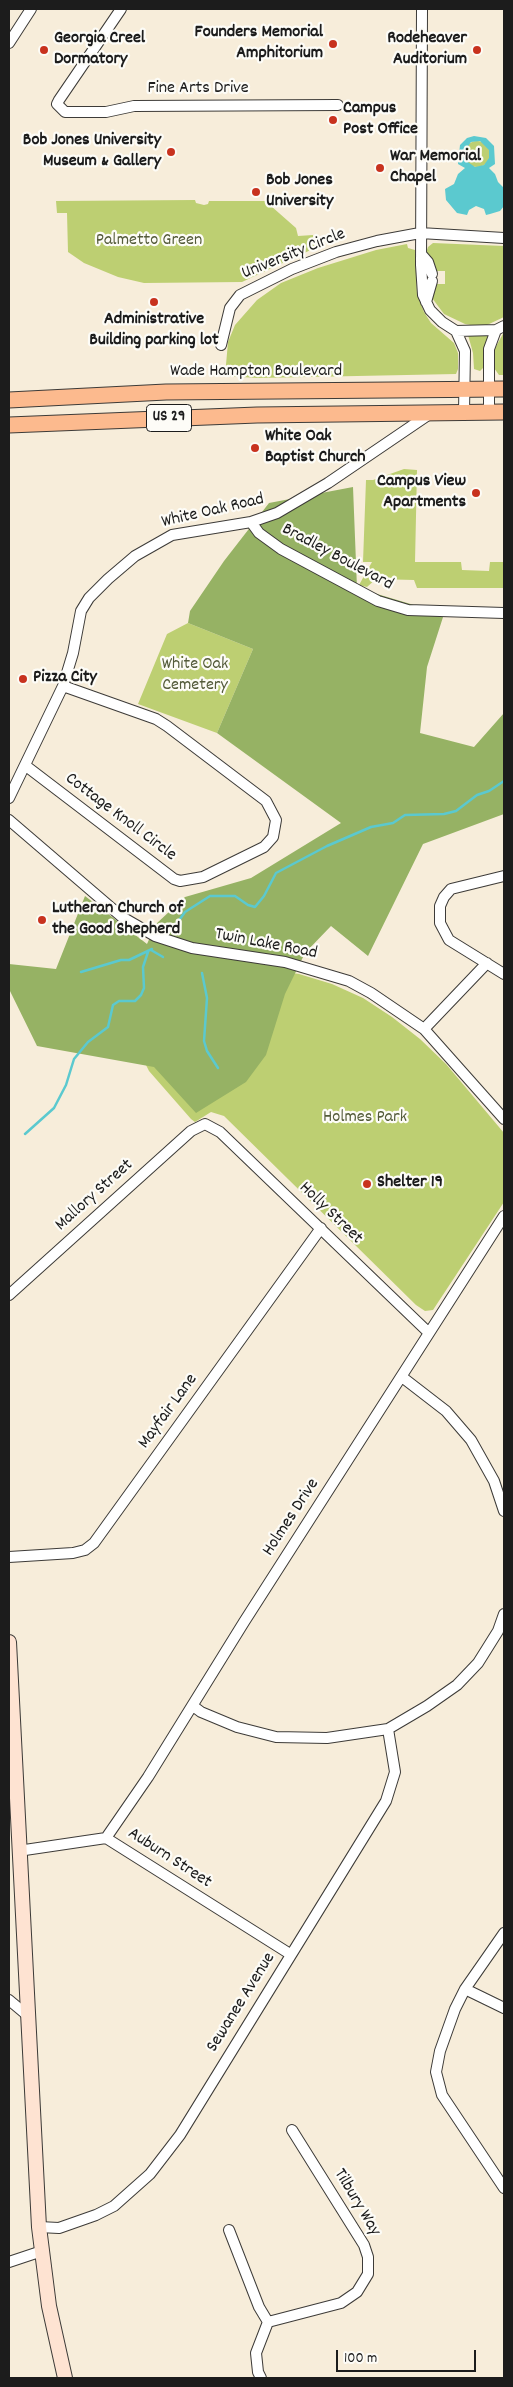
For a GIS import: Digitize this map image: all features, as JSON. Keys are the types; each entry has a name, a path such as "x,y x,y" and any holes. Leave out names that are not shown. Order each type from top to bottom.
{"main road":[{"name":"Wade Hampton Boulevard","path":"9,400 166,392 497,389"},
{"path":"367,391 369,413"},
{"path":"90,395 91,421"},
{"name":"US 29","path":"9,425 369,413 497,412"},
{"path":"9,1642 18,1852 39,2227 49,2306 65,2378"}],"street":[{"path":"9,43 31,9"},
{"name":"Fine Arts Drive","path":"121,9 59,100 57,104 61,109 70,113 106,112 134,106 338,105"},
{"path":"422,9 420,254 423,295 430,310 442,322 456,331 465,351 464,412"},
{"name":"University Circle","path":"221,345 230,308 240,295 292,270 336,252 376,241 420,234 504,238"},
{"path":"420,254 428,262 432,278 426,302"},
{"path":"456,331 500,328"},
{"path":"497,412 497,389 489,349 500,328"},
{"name":"White Oak Road","path":"9,798 63,686 73,653 81,611 89,598 108,579 134,556 172,535 251,522 277,513 299,501 432,412"},
{"name":"Bradley Boulevard","path":"251,522 259,533 281,548 378,601 408,610 504,613"},
{"name":"Cottage Knoll Circle","path":"26,766 174,879 180,881 203,876 264,847 273,837 276,820 266,801 167,726 156,719 63,686"},
{"name":"Twin Lake Road","path":"9,820 122,917 155,936 178,945 263,958 336,976 371,993 424,1029 504,1119"},
{"path":"504,876 451,889 444,897 440,906 440,923 449,940 504,974"},
{"path":"424,1029 487,963"},
{"name":"Holly Street","path":"205,1124 220,1132 429,1333"},
{"name":"Mallory Street","path":"9,1295 191,1131 205,1124"},
{"name":"Holmes Drive","path":"106,1838 193,1706 244,1622 504,1216"},
{"name":"Mayfair Lane","path":"9,1557 73,1553 85,1550 94,1543 321,1228"},
{"path":"402,1377 446,1411 471,1440 494,1481 504,1511"},
{"path":"193,1706 201,1712 237,1727 276,1737 326,1738 388,1729 427,1706 457,1685 478,1663 495,1637 504,1614"},
{"name":"Sewanee Avenue","path":"39,2227 59,2228 96,2215 124,2199 150,2174 180,2135 290,1954 365,1838 386,1800 394,1772 388,1729"},
{"name":"Auburn Street","path":"18,1852 106,1838 290,1954"},
{"path":"504,1933 465,1990 455,2009 440,2051 436,2072 438,2086 458,2122 504,2188"},
{"path":"465,1990 504,2008"},
{"path":"9,2000 27,2015"},
{"name":"Tilbury Way","path":"268,2322 341,2303 357,2292 368,2274 368,2257 364,2245 292,2130"},
{"path":"229,2230 259,2307 268,2322 256,2352 258,2372 261,2378"},
{"path":"9,2262 42,2251"}],"green space":[{"path":"477,141 486,145 490,154 486,163 477,167 468,163 464,154 468,145"},
{"name":"Palmetto Green","path":"195,200 196,203 204,205 208,204 209,201 271,201 271,206 296,228 298,236 313,235 313,239 317,240 315,248 242,282 144,283 118,277 84,263 68,252 67,213 57,213 56,201"},
{"path":"433,243 504,246 504,317 487,325 476,326 465,324 444,314 432,298 435,284 445,284 445,271 434,271 426,253 428,247"},
{"path":"407,244 408,248 415,250 417,294 424,312 431,323 454,343 458,353 458,369 456,374 258,378 225,376 228,342 235,325 257,300 281,283 318,268 376,250"},
{"path":"504,332 504,375 499,375 494,368 494,350"},
{"path":"468,335 488,335 483,353 483,368 480,371 474,369 473,353"},
{"path":"404,469 417,470 415,562 461,562 462,570 489,571 490,562 504,562 504,588 417,588 414,580 376,579 367,587 359,585 372,562 363,562 366,480 373,480"},
{"path":"353,487 357,588 444,614 427,667 420,733 474,747 504,713 504,814 423,844 368,956 331,926 305,953 285,994 266,1055 246,1082 196,1113 154,1067 37,1046 9,989 9,964 56,969 85,896 147,944 156,924 185,897 251,878 341,823 217,733 253,649 188,623 190,611 224,561 269,503"},
{"name":"White Oak Cemetery","path":"188,623 253,649 217,733 138,704 167,634"},
{"name":"Holmes Park","path":"267,969 299,974 332,984 363,998 392,1017 420,1039 446,1064 504,1133 504,1202 433,1310 425,1311 416,1305 224,1116 211,1112 195,1122 191,1119 149,1071 126,1025"}],"water":[{"path":"474,136 486,138 494,146 495,164 489,168 504,188 504,206 500,211 486,215 484,209 476,206 469,210 467,215 457,213 446,200 445,189 454,184 458,174 465,168 458,164 460,145 467,138","holes":["480,141 489,150 489,158 484,165 475,167 465,160 464,152 471,142"]}],"waterway":[{"path":"175,926 185,912 210,896 235,896 248,905 255,907 264,896 276,873 327,846 371,827 393,823 405,815 444,814 456,811 477,795 489,791 504,781"},
{"path":"81,972 121,960 129,960 152,949"},
{"path":"151,950 163,957"},
{"path":"25,1134 54,1108 66,1085 74,1059 88,1042 108,1027 113,1005 119,1001 135,1001 141,995 144,988 143,967 148,952"},
{"path":"202,973 207,998 204,1041 207,1051 218,1068"}],"place":[{"name":"Founders Memorial Amphitorium","path":"333,44"},
{"name":"Georgia Creel Dormatory","path":"44,50"},
{"name":"Rodeheaver Auditorium","path":"477,50"},
{"name":"Campus Post Office","path":"333,120"},
{"name":"Bob Jones University Museum & Gallery","path":"171,152"},
{"name":"War Memorial Chapel","path":"380,168"},
{"name":"Bob Jones University","path":"256,192"},
{"name":"Administrative Building parking lot","path":"154,302"},
{"name":"White Oak Baptist Church","path":"255,448"},
{"name":"Campus View Apartments","path":"476,493"},
{"name":"Pizza City","path":"23,679"},
{"name":"Lutheran Church of the Good Shepherd","path":"42,920"},
{"name":"Shelter 19","path":"367,1184"}]}
